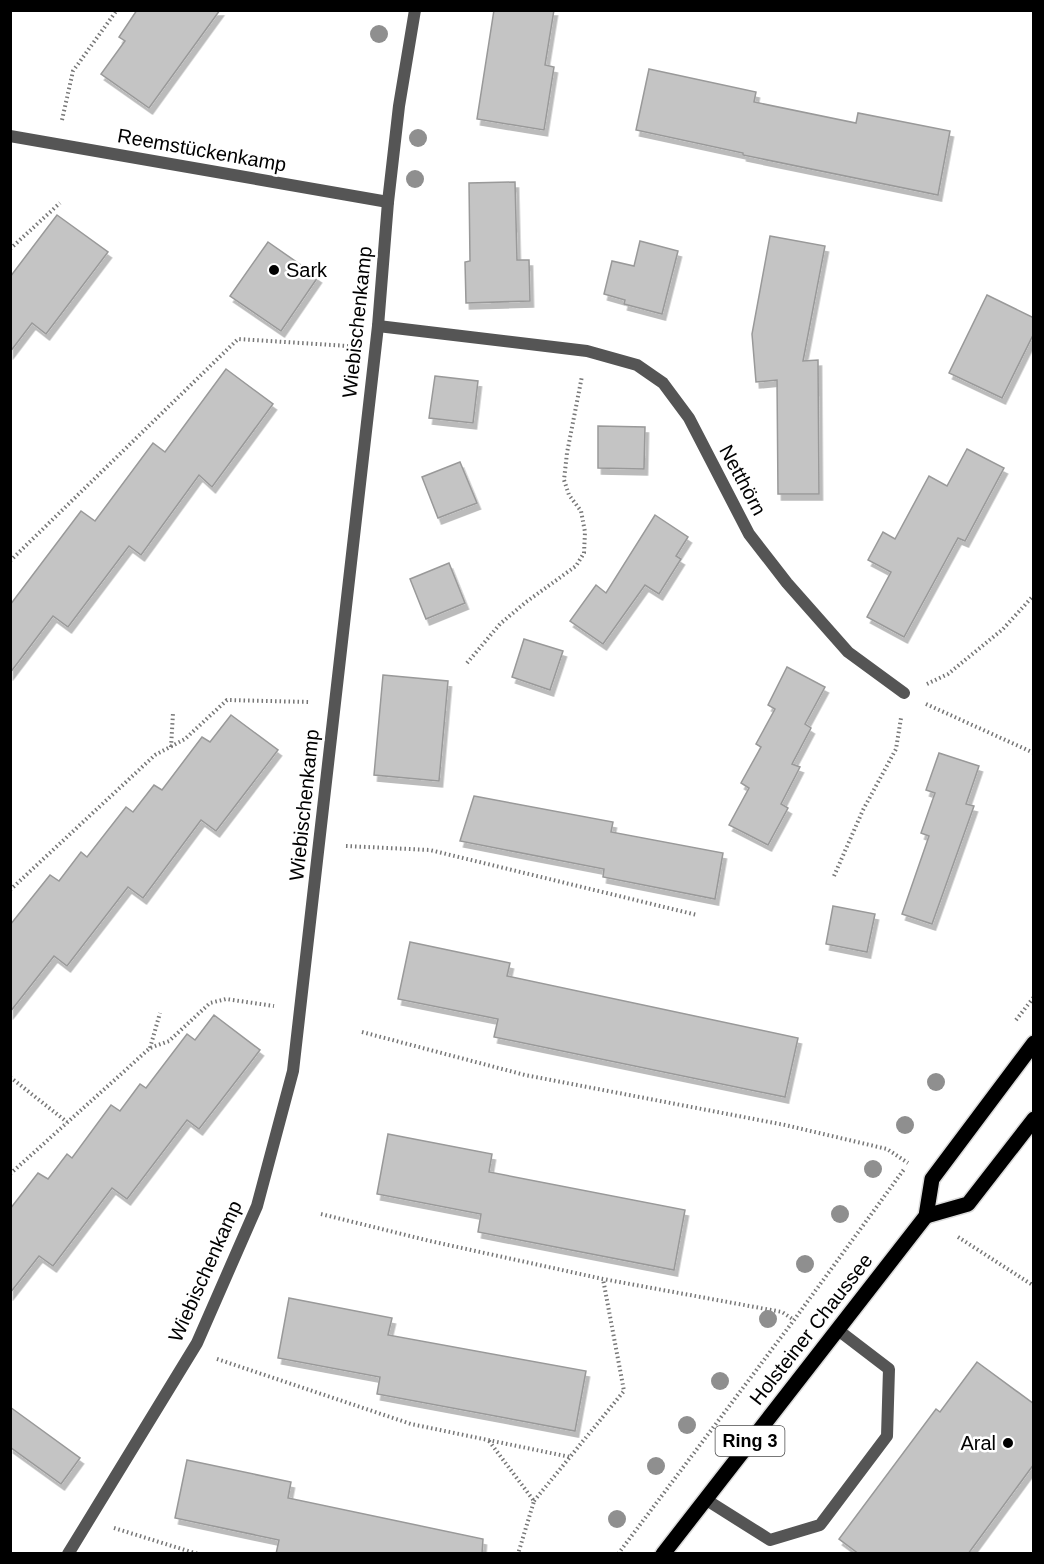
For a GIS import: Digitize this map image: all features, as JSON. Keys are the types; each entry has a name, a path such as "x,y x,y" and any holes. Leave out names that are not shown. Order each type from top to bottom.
{"main road":[{"name":"Holsteiner Chaussee","path":"663,1554 926,1216 932,1179 1034,1043"},
{"path":"926,1216 968,1204 1034,1119"}],"street":[{"name":"Wiebischenkamp","path":"68,1554 196,1343 257,1206 293,1071 378,326 399,105 415,10"},
{"name":"Reemstückenkamp","path":"10,136 388,202"},
{"name":"Netthörn","path":"378,326 587,351 637,365 663,383 689,418 749,534 780,575 848,652 904,693"},
{"path":"705,1499 770,1540 820,1525 887,1436 889,1369 838,1330"}],"path":[{"path":"57,145 73,71 117,10"},
{"path":"10,249 60,203"},
{"path":"10,561 238,339 351,346"},
{"path":"467,663 500,624 526,602 576,567 584,553 585,532 581,511 569,495 564,480 587,351"},
{"path":"904,693 948,675 1002,629 1034,595"},
{"path":"904,693 1034,753"},
{"path":"834,876 863,810 896,749 904,693"},
{"path":"10,890 155,755 185,739 227,700 311,702"},
{"path":"171,747 172,713"},
{"path":"345,846 430,850 697,915"},
{"path":"1016,1020 1034,997"},
{"path":"10,1174 150,1048 168,1041 210,1003 226,999 282,1008"},
{"path":"150,1048 160,1012"},
{"path":"362,1032 525,1075 785,1125 887,1149 908,1163 794,1320 618,1554"},
{"path":"10,1077 67,1122"},
{"path":"321,1214 603,1280 782,1312 794,1320"},
{"path":"926,1216 1034,1286"},
{"path":"518,1554 534,1501 624,1391 603,1280"},
{"path":"216,1358 411,1424 570,1457"},
{"path":"489,1440 534,1501"},
{"path":"113,1528 198,1554"}],"building":[{"path":"137,10 220,10 149,108 101,74 125,41 119,37"},
{"path":"494,10 554,10 545,65 554,67 544,130 477,119"},
{"path":"649,69 756,92 754,102 856,123 858,113 950,131 938,195 743,155 743,153 636,130"},
{"path":"515,182 517,260 529,260 530,301 466,303 465,262 470,261 469,183"},
{"path":"57,215 108,252 46,334 32,323 10,352 10,277"},
{"path":"770,236 825,246 803,361 818,360 819,494 778,494 777,380 756,382 752,334"},
{"path":"640,241 678,251 662,314 624,304 625,300 604,294 612,261 634,266"},
{"path":"268,242 318,277 281,331 230,296"},
{"path":"987,295 1034,318 1034,333 1002,398 949,373"},
{"path":"226,369 273,404 212,487 199,475 141,555 129,546 68,627 53,616 10,673 10,605 81,511 95,521 153,443 165,452"},
{"path":"435,376 478,381 473,423 429,418"},
{"path":"598,426 645,427 644,469 598,468"},
{"path":"967,449 1004,468 965,541 958,538 904,637 867,617 891,572 868,560 883,532 895,539 929,476 947,486"},
{"path":"460,462 477,503 438,518 422,477"},
{"path":"655,515 688,537 676,556 681,559 659,594 645,585 603,644 570,621 596,585 606,593"},
{"path":"449,563 465,603 426,619 410,579"},
{"path":"524,639 563,651 550,690 512,677"},
{"path":"787,667 825,687 805,724 811,728 792,764 800,767 781,804 788,808 768,845 729,825 749,788 741,783 761,747 756,744 775,709 768,705"},
{"path":"383,675 448,681 439,781 374,775"},
{"path":"231,715 278,750 216,831 201,820 143,898 128,887 67,966 54,956 10,1012 10,925 50,875 59,881 81,852 87,857 126,807 133,812 154,785 162,790 202,737 210,742"},
{"path":"939,753 979,766 966,804 974,806 932,924 902,914 929,836 921,833 935,793 926,790"},
{"path":"474,796 613,822 611,832 723,853 715,899 603,877 604,869 460,841"},
{"path":"833,906 875,914 867,952 826,944"},
{"path":"410,942 510,963 507,976 798,1038 785,1097 494,1037 498,1019 398,999"},
{"path":"214,1015 260,1050 199,1129 187,1120 127,1199 112,1188 53,1266 39,1256 10,1293 10,1209 38,1173 48,1179 67,1154 72,1158 111,1105 120,1111 140,1084 146,1088 187,1034 195,1040"},
{"path":"388,1134 492,1154 489,1172 685,1210 674,1270 478,1232 481,1214 377,1194"},
{"path":"289,1298 392,1318 388,1335 586,1371 575,1431 377,1394 380,1377 278,1358"},
{"path":"977,1362 1034,1404 1034,1464 968,1554 859,1554 839,1539 936,1409 940,1412"},
{"path":"10,1407 80,1458 61,1484 10,1447"},
{"path":"187,1460 291,1482 288,1498 483,1539 482,1554 276,1554 279,1540 175,1518"}],"place":[{"name":"Sark","path":"274,270"},
{"name":"Aral","path":"1008,1443"}]}
